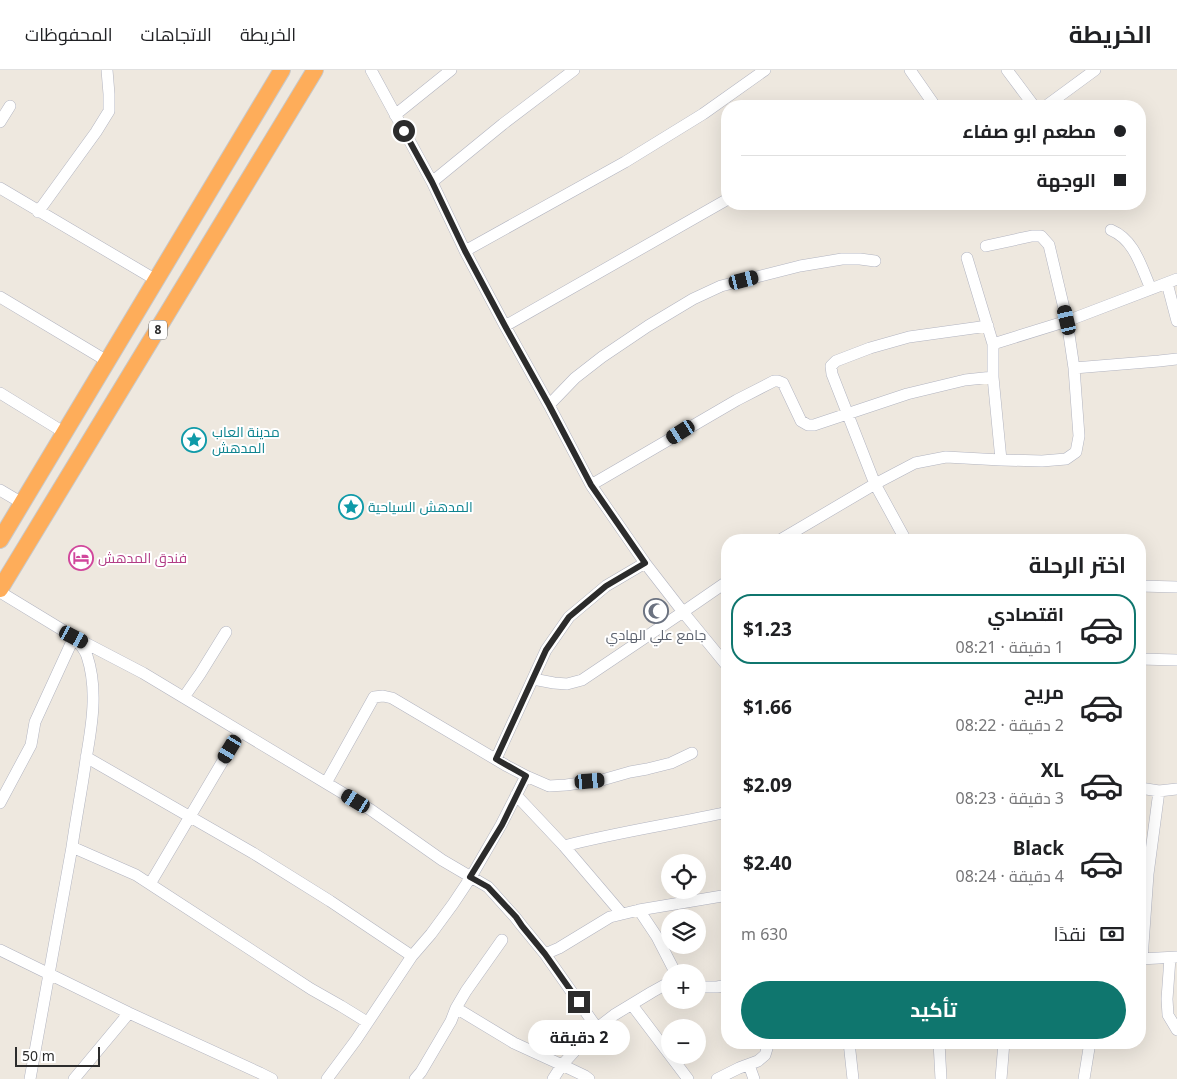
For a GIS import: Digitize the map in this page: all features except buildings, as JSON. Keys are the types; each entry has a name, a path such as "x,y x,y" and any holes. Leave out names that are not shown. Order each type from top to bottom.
{"highway":[{"name":"8","path":"0,540 282,70"},
{"name":"8","path":"0,591 315,70"}],"street":[{"path":"38,212 109,111 107,70"},
{"path":"371,70 432,182 465,251 591,485 645,563 721,658"},
{"path":"395,115 451,70"},
{"path":"432,182 503,124 574,70"},
{"path":"723,100 765,70"},
{"path":"910,70 931,100"},
{"path":"1008,70 1030,100"},
{"path":"1054,100 1095,70"},
{"path":"465,251 625,162 721,101"},
{"path":"0,122 10,106"},
{"path":"0,188 156,280"},
{"path":"505,326 721,203"},
{"path":"1111,230 1119,234 1132,247 1151,289"},
{"path":"790,534 915,462 946,457 1042,461 1066,459 1076,452 1079,436 1074,368 1067,320 1049,245 1041,236 1032,236 986,246"},
{"path":"549,405 575,378 602,357 663,317 720,286 800,266 842,259 860,258 875,261"},
{"path":"967,258 993,344 1001,460"},
{"path":"993,344 1067,320 1172,281 1177,321"},
{"path":"0,297 107,361"},
{"path":"902,534 875,484 832,374 831,366 836,361 870,348 909,337 988,326"},
{"path":"1074,368 1177,358"},
{"path":"591,485 737,400 774,381 783,384 801,421 808,426 907,394 965,380 994,377"},
{"path":"0,393 65,433"},
{"path":"0,490 22,503"},
{"path":"496,759 546,650 569,617 606,586 645,563"},
{"path":"533,679 567,684 582,680 721,586"},
{"path":"1146,586 1177,587"},
{"path":"0,591 74,637 143,673 326,782 371,810 442,860 488,887 516,917 545,954 597,1028"},
{"path":"184,697 226,632"},
{"path":"30,1079 90,737 93,695 92,676 87,654 74,637"},
{"path":"0,803 31,745 35,722 74,637"},
{"path":"1146,659 1177,660"},
{"path":"326,782 374,697 383,696 392,698 526,776 549,786 602,780 671,762 692,753"},
{"path":"150,884 240,732"},
{"path":"86,758 189,816 291,877 412,956"},
{"path":"327,1079 412,956 453,904 502,825 526,776"},
{"path":"1146,789 1159,791 1177,789"},
{"path":"1146,898 1159,791"},
{"path":"516,795 564,846 622,914"},
{"path":"564,846 622,832 721,814"},
{"path":"72,847 136,875 311,989 367,1022"},
{"path":"545,954 559,948 610,916 721,896"},
{"path":"639,910 657,937 671,964"},
{"path":"431,1079 418,1076 451,1021 466,990 502,940"},
{"path":"1,953 272,1079"},
{"path":"1146,959 1174,957 1167,999 1168,1015 1177,1030"},
{"path":"706,987 721,986"},
{"path":"553,1079 562,1065 597,1028 614,1015 661,987"},
{"path":"632,1005 688,1079"},
{"path":"456,1008 514,1043 589,1079"},
{"path":"74,1079 130,1013"},
{"path":"717,1079 758,1061 765,1055 767,1049"},
{"path":"850,1049 853,1079"},
{"path":"939,1049 941,1079"},
{"path":"1001,1079 1003,1049"},
{"path":"1084,1079 1089,1049"},
{"path":"749,1065 754,1079"}],"place":[{"name":"مدينة العاب المدهش","path":"194,440"},
{"name":"المدهش السياحية","path":"351,507"},
{"name":"فندق المدهش","path":"81,558"},
{"name":"جامع علي الهادي","path":"656,611"}],"route":[{"path":"404,131 432,182 465,251 591,485 645,563 606,586 569,617 546,650 496,759 526,776 502,825 470,877 488,887 516,917 579,1002"}]}
